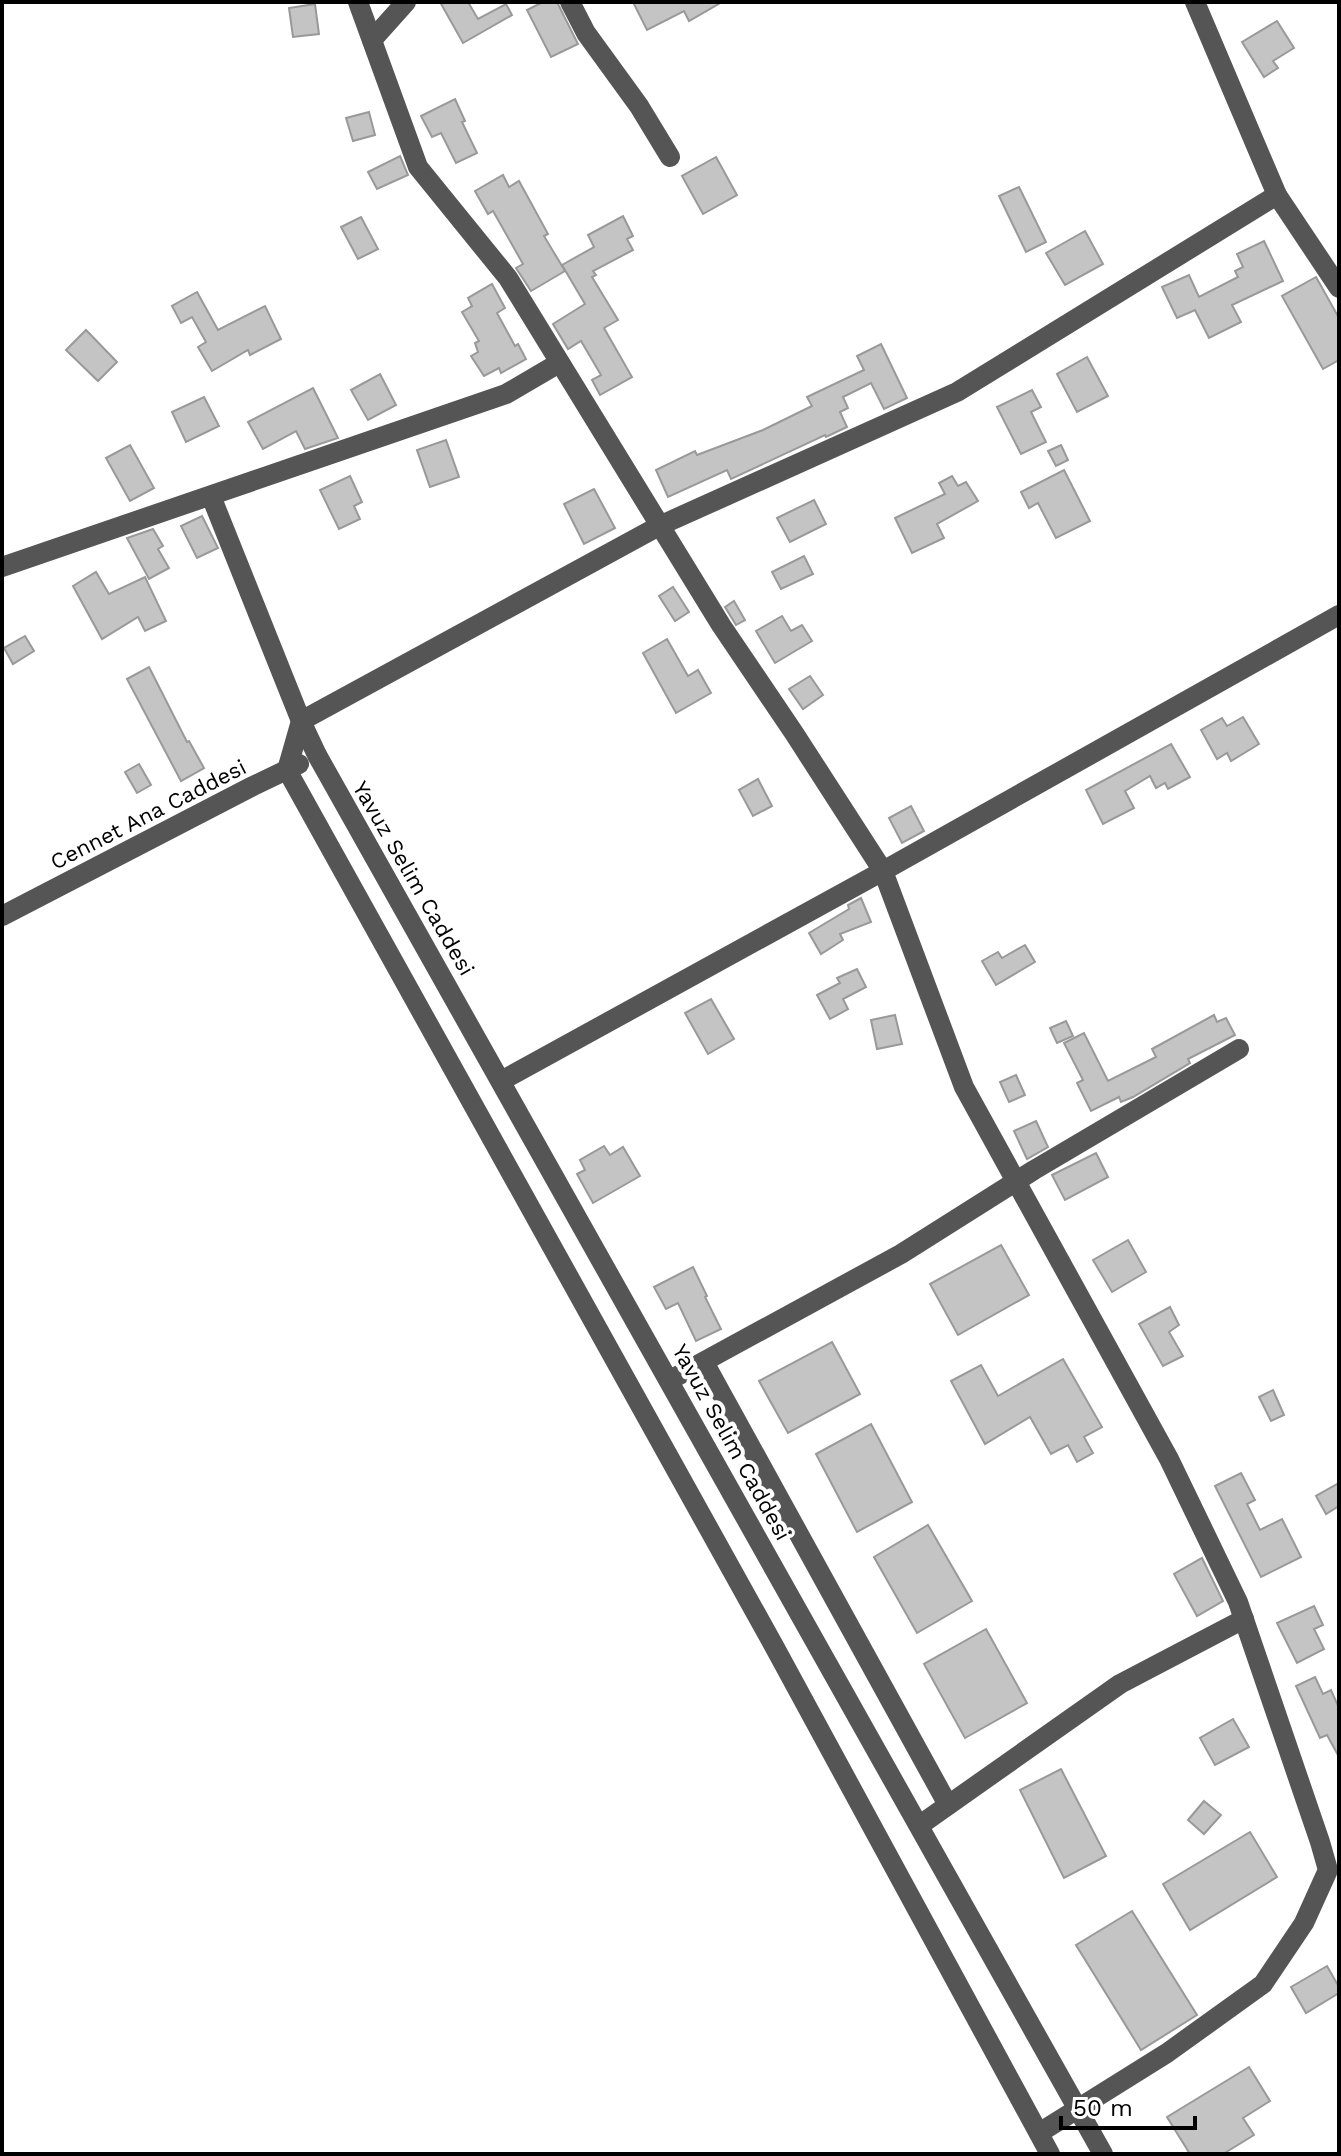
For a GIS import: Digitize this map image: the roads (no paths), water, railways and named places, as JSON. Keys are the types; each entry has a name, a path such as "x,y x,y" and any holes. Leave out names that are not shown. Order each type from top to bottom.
{"street":[{"path":"358,2 418,167 508,278 721,625 883,871 964,1087 1169,1459 1238,1602 1334,1868 1304,1923 1263,1984 1167,2053 1039,2133"},
{"path":"372,40 406,2"},
{"path":"570,2 586,33 639,106 670,157"},
{"path":"1195,2 1277,195 1339,288"},
{"path":"1050,2154 774,1646 287,770 301,721 659,526 957,392 1277,195"},
{"path":"2,567 506,394 559,363"},
{"name":"Yavuz Selim Caddesi","path":"211,496 317,755 1103,2154"},
{"path":"501,1081 1339,615"},
{"name":"Cennet Ana Caddesi","path":"2,916 317,755"},
{"path":"670,1380 901,1254 1034,1170 1239,1049"},
{"path":"704,1362 948,1805"},
{"path":"920,1825 1120,1684 1244,1619"}]}
